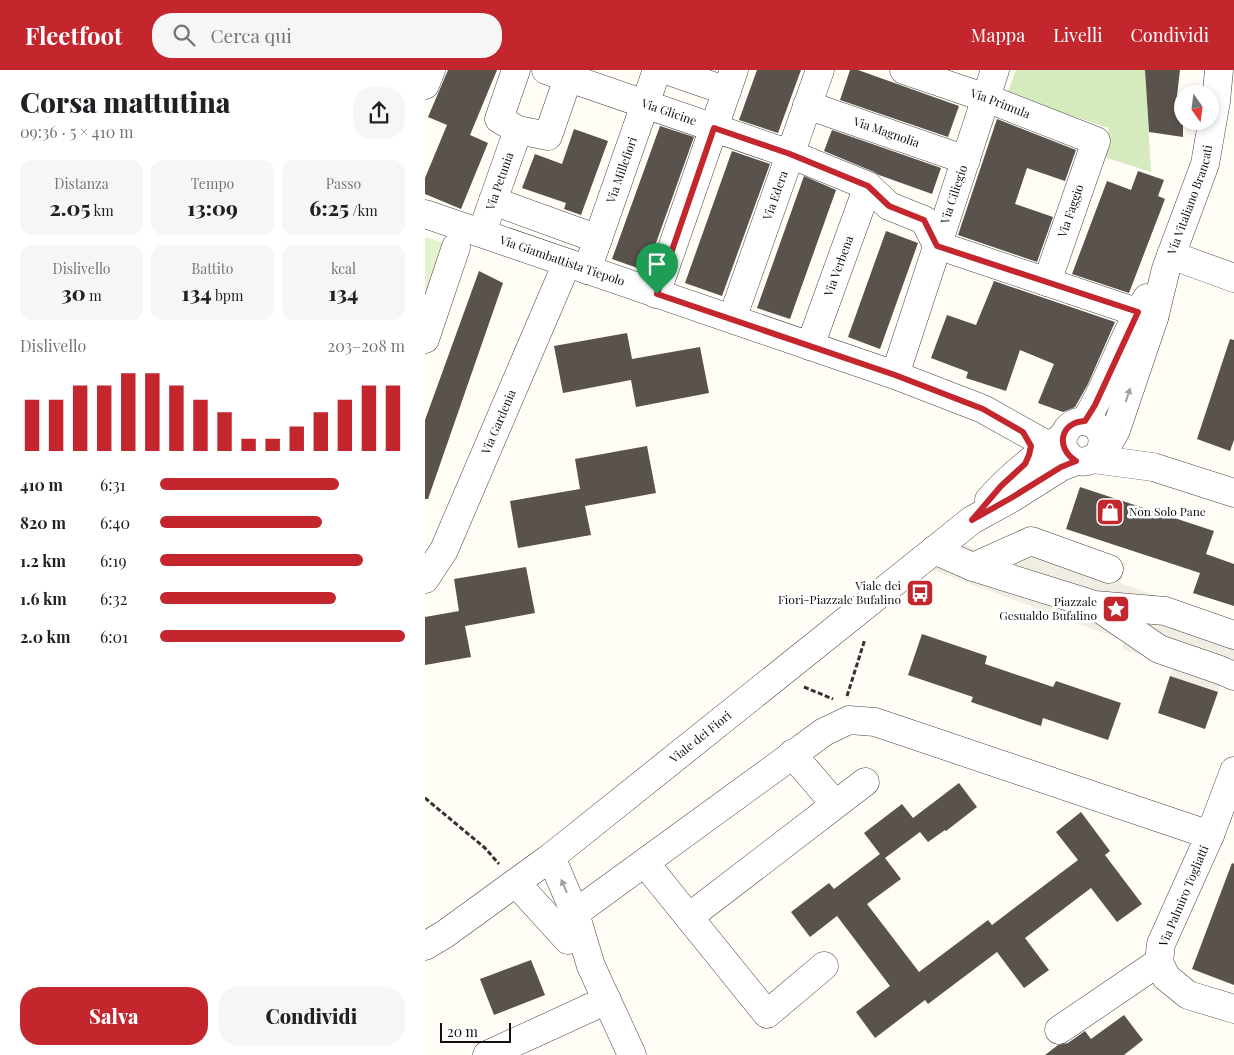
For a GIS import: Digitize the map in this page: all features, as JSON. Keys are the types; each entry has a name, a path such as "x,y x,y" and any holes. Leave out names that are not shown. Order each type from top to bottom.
{"street":[{"path":"425,85 431,70"},
{"path":"516,70 499,119 518,130 548,136 557,74"},
{"name":"Via Millefiori","path":"577,266 598,240 657,70"},
{"path":"657,294 731,80 666,70"},
{"name":"Via Edera","path":"732,319 820,70"},
{"name":"Via Primula","path":"904,70 986,98 1096,141"},
{"name":"Via Ciliegio","path":"895,375 995,70"},
{"name":"Via Vitaliano Brancati","path":"1082,442 1095,405 1146,315 1169,262 1205,164 1217,101 1219,70"},
{"name":"Via Glicine","path":"557,74 790,154 868,186 889,206 924,220 937,246"},
{"name":"Via Magnolia","path":"807,105 966,160"},
{"name":"Via Petunia","path":"481,234 518,130"},
{"name":"Via Faggio","path":"1047,282 1096,141"},
{"name":"Via Verbena","path":"810,346 868,186"},
{"path":"493,201 598,240"},
{"name":"Via Giambattista Tiepolo","path":"425,214 895,375 983,409"},
{"path":"937,246 1146,315"},
{"path":"425,340 456,247"},
{"path":"1169,262 1234,278"},
{"name":"Via Gardenia","path":"425,579 444,550 577,266"},
{"path":"983,409 1045,421 1082,442"},
{"path":"983,409 1023,432 1082,442 1234,493"},
{"path":"1023,432 1031,446 1025,464"},
{"path":"972,520 1001,486 1025,464 1082,442"},
{"path":"972,520 1061,467 1082,442"},
{"name":"Viale dei Fiori","path":"425,946 445,934 551,857 972,520"},
{"path":"973,567 1031,541 1109,569"},
{"path":"934,550 973,567 1095,605 1165,611 1234,634"},
{"path":"1095,605 1159,649 1234,676"},
{"path":"566,920 824,732 847,712 1210,835"},
{"path":"793,754 835,804"},
{"name":"Via Palmiro Togliatti","path":"1234,772 1210,835 1161,944 1159,962 1166,977 1188,995 1234,1009"},
{"path":"689,917 865,782"},
{"path":"551,857 566,920 591,966 632,1055"},
{"path":"645,863 767,1014 824,966"},
{"path":"516,883 566,920"},
{"path":"1059,1030 1159,962"},
{"path":"487,1055 607,1000"}],"path":[{"path":"800,685 847,712 867,634"},
{"path":"425,798 485,848 516,883"}],"green space":[{"path":"1016,70 1145,70 1151,172 1101,156 1109,128 1007,95"},
{"path":"425,237 448,244 425,312"}],"shaded area":[{"name":"Piazzale Gesualdo Bufalino","path":"1027,528 1127,563 1120,583 1234,623 1234,688 1221,684 1218,692 1170,676 1173,667 1122,649 1125,641 917,564 949,538 992,556"}],"building":[{"path":"448,70 497,70 470,135 488,143 461,209 425,194 425,178 447,125 428,117"},
{"path":"757,70 801,70 778,133 739,120"},
{"path":"850,70 858,70 959,106 948,137 840,100"},
{"path":"1145,70 1180,70 1178,85 1174,85 1174,130 1183,130 1183,137 1149,132"},
{"path":"997,119 1076,150 1065,181 1027,168 1015,204 1053,217 1037,262 958,235"},
{"path":"660,126 694,137 646,271 612,259"},
{"path":"574,129 608,141 581,215 564,209 566,203 522,188 535,154 562,164"},
{"path":"832,130 941,168 932,194 879,175 824,151"},
{"path":"732,151 770,164 722,296 685,283"},
{"path":"1138,171 1164,180 1158,196 1165,199 1129,293 1072,274 1107,181 1131,190"},
{"path":"804,176 836,190 790,319 757,308"},
{"path":"886,231 918,243 880,349 848,337"},
{"path":"479,271 503,283 428,499 425,499 425,420"},
{"path":"994,281 1115,322 1088,384 1075,407 1063,412 1038,403 1054,364 1020,350 1006,391 966,378 968,372 931,358 947,315 976,325"},
{"path":"627,333 632,359 700,347 709,393 636,407 631,380 563,393 554,346"},
{"path":"1230,339 1234,340 1234,440 1230,451 1197,439"},
{"path":"647,446 656,493 585,506 591,535 518,548 510,501 580,489 575,459"},
{"path":"1080,487 1214,531 1206,554 1234,564 1234,606 1193,593 1200,573 1066,529"},
{"path":"526,567 535,613 465,626 471,657 425,665 425,617 459,611 454,579"},
{"path":"922,634 987,656 985,664 1053,687 1056,681 1121,703 1108,740 1043,718 1041,726 971,702 973,697 908,675"},
{"path":"1170,676 1218,692 1205,729 1158,713"},
{"path":"959,783 977,807 946,831 928,842 920,832 885,858 901,879 867,904 919,972 988,920 992,925 1078,860 1056,832 1081,812 1110,851 1105,855 1142,904 1117,922 1091,888 1025,938 1049,970 1024,988 997,952 928,1004 925,1000 875,1038 856,1012 890,986 837,916 810,937 791,912 829,883 834,889 880,854 864,833 902,804 913,818"},
{"path":"1232,863 1234,864 1234,985 1192,969"},
{"path":"531,960 545,995 494,1015 480,979"},
{"path":"1124,1015 1143,1040 1124,1055 1045,1055 1058,1045 1068,1043 1085,1031 1091,1039"}],"place":[{"name":"Non Solo Pane","path":"1110,512"},
{"name":"Viale dei Fiori-Piazzale Bufalino","path":"920,593"},
{"name":"Piazzale Gesualdo Bufalino","path":"1116,609"}],"route":[{"path":"714,128 790,154 868,186 889,206 924,220 937,246 1138,312 1095,405 1085,421 1078,421 1072,424 1066,429 1063,436 1065,452 1076,461 1061,467 972,520 1001,486 1025,464 1031,446 1023,432 983,409 895,375 657,294 714,128"}]}
